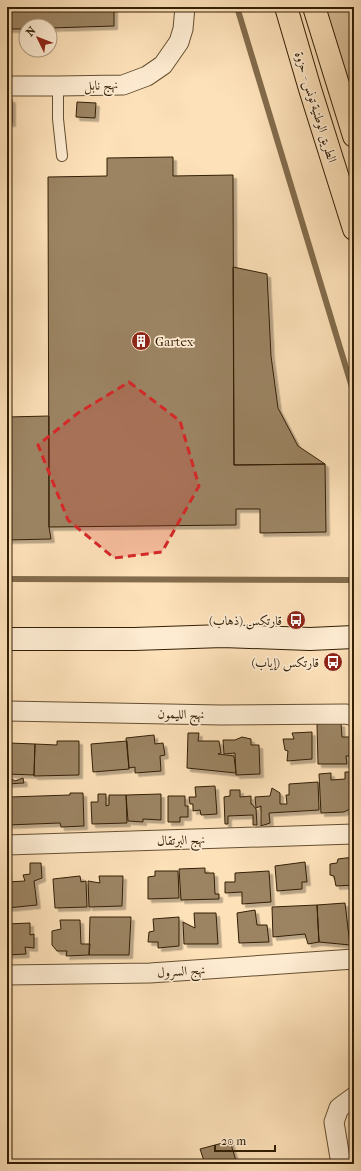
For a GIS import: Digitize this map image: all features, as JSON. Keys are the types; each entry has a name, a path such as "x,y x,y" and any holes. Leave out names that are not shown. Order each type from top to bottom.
{"main road":[{"name":"الطريق الوطنية تونس - حزوة","path":"286,7 354,229"},
{"name":"الطريق الوطنية تونس - حزوة","path":"314,7 354,135"}],"street":[{"name":"نهج نابل","path":"7,86 123,85 147,76 163,65 179,42 183,29 185,7"},
{"path":"7,639 134,639 223,636 310,639 354,637"},
{"path":"310,639 354,648"},
{"name":"نهج الليمون","path":"7,711 221,715 346,714 354,716"},
{"name":"نهج البرتقال","path":"7,846 354,834"},
{"name":"نهج السرول","path":"7,975 150,973 354,960"},
{"path":"341,1164 334,1122 338,1108 354,1097"}],"lane":[{"path":"58,86 58,119 62,156"}],"highlighted area":[{"path":"129,382 180,421 199,486 162,552 114,558 68,520 38,445 78,413"}],"shaded area":[{"path":"323,7 354,7 354,113"}],"building":[{"path":"7,7 114,7 114,26 58,28 58,18 18,18 18,29 7,29"},
{"path":"7,99 12,99 12,123 7,123"},
{"path":"77,102 96,103 95,118 76,117"},
{"name":"Gartex","path":"173,157 173,176 233,175 234,465 325,464 326,532 260,533 260,509 236,509 236,525 49,527 48,177 107,176 107,158"},
{"path":"233,267 267,274 271,356 278,408 298,446 325,464 234,465"},
{"path":"49,416 49,527 51,539 7,540 7,417"},
{"path":"341,723 342,737 352,737 352,756 346,756 347,764 318,764 317,724"},
{"path":"312,732 312,759 287,761 288,751 285,750 283,739 294,739 292,733"},
{"path":"188,733 199,733 198,741 219,741 221,753 218,754 234,756 236,773 187,768"},
{"path":"154,735 155,744 163,743 165,755 160,756 161,771 135,773 135,767 129,768 126,738"},
{"path":"242,737 251,739 251,745 259,745 260,774 236,775 235,753 224,754 223,740 235,740"},
{"path":"57,741 79,741 79,775 34,776 35,744 57,745"},
{"path":"127,741 129,769 93,772 91,744"},
{"path":"9,743 35,744 34,775 7,774 7,749 9,749"},
{"path":"345,772 354,772 354,807 344,812 321,813 319,774 331,773 331,780 345,779"},
{"path":"7,776 15,781 23,778 24,783 7,784"},
{"path":"318,782 319,810 269,813 270,823 261,826 261,806 256,808 255,797 270,796 272,788 280,793 280,804 287,804 286,795 289,795 289,784"},
{"path":"215,786 217,814 201,815 200,810 193,811 193,804 190,804 189,797 196,797 195,787"},
{"path":"230,790 240,790 240,797 251,796 251,804 256,809 257,825 253,825 253,815 228,816 228,824 225,824 224,797 230,796"},
{"path":"70,793 83,793 84,826 61,827 60,823 7,825 7,800 10,801 10,797 70,795"},
{"path":"98,794 106,794 106,806 109,805 109,795 126,795 127,823 92,824 91,802 98,802"},
{"path":"161,794 161,820 143,819 143,822 128,821 126,795"},
{"path":"168,796 185,796 185,806 188,806 188,817 180,817 180,822 168,822"},
{"path":"354,857 354,885 336,886 334,876 330,875 330,864 337,863 338,859"},
{"path":"305,862 307,882 302,882 302,889 277,891 275,866"},
{"path":"30,863 41,863 42,878 34,881 37,905 7,908 7,882 25,881 23,875 30,874"},
{"path":"205,868 205,873 214,873 215,894 219,894 219,899 181,900 179,869"},
{"path":"155,871 178,871 179,898 148,899 148,877 155,876"},
{"path":"269,871 271,902 242,904 242,892 225,893 225,882 235,882 235,873"},
{"path":"80,876 81,882 86,881 87,907 55,908 53,879"},
{"path":"99,876 123,876 122,906 89,907 88,881 100,883"},
{"path":"345,903 350,945 319,942 317,905"},
{"path":"317,905 319,942 308,944 305,934 273,937 272,907"},
{"path":"255,910 257,925 267,925 269,942 239,943 237,913"},
{"path":"194,913 216,913 218,944 184,944 183,922 195,928"},
{"path":"90,917 131,917 129,955 89,955"},
{"path":"179,917 179,946 158,948 158,942 148,942 149,932 154,931 153,919"},
{"path":"60,920 80,920 81,944 90,944 89,955 66,956 67,951 57,951 52,945 52,931 61,929"},
{"path":"30,923 30,935 34,934 34,948 25,947 26,954 7,955 7,924"},
{"path":"230,1141 237,1164 205,1164 200,1149"}],"waterway":[{"path":"237,7 354,394"},
{"path":"7,579 354,580"}],"place":[{"name":"Gartex","path":"141,341"},
{"name":"قارتكس (ذهاب)","path":"296,620"},
{"name":"قارتكس (إياب)","path":"333,662"}]}
